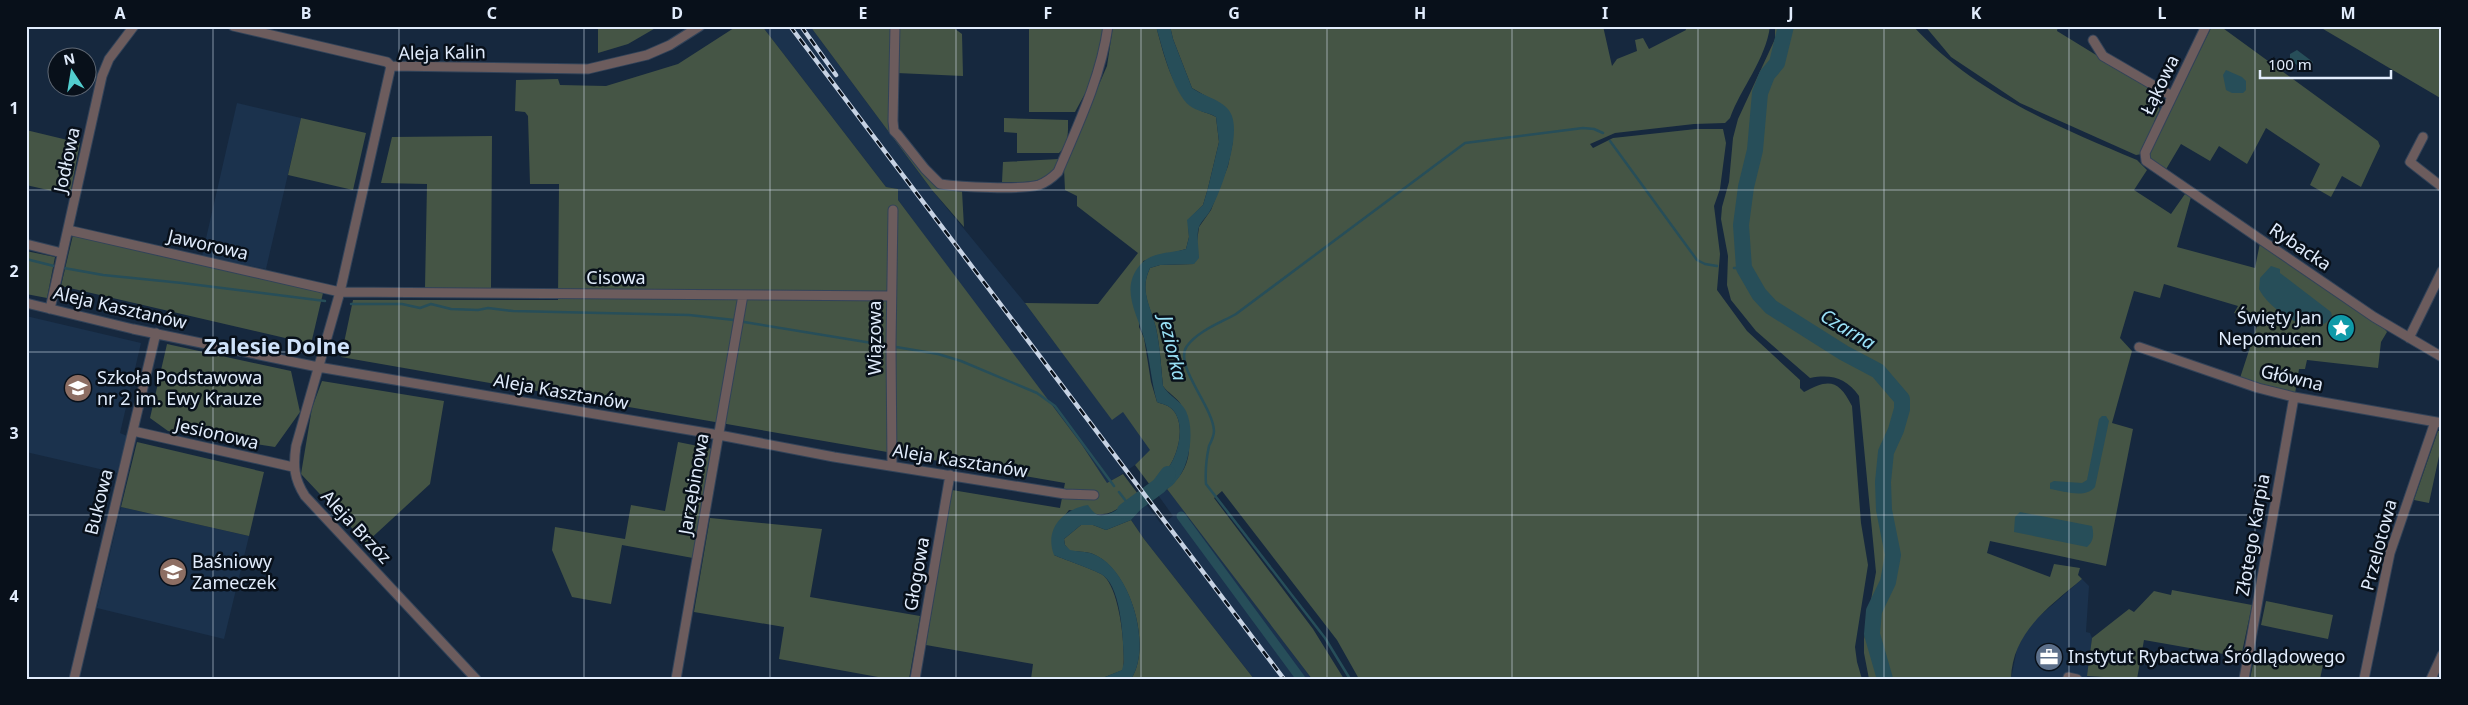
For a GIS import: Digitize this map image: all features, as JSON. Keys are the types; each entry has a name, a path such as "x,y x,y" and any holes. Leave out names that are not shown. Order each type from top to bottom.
{"street":[{"name":"Jodłowa","path":"50,309 102,76 109,58 134,26"},
{"path":"233,26 387,62 392,66"},
{"name":"Aleja Kalin","path":"318,367 325,350 340,292 392,66 588,69 647,56 670,45 700,26"},
{"path":"895,26 894,131 930,175 940,184 1038,185 1051,179 1058,172 1105,52 1108,26"},
{"name":"Łąkowa","path":"2144,158 2206,26"},
{"path":"2093,40 2102,56 2172,96"},
{"path":"2423,137 2410,162 2442,187"},
{"name":"Rybacka","path":"2144,158 2319,280 2442,357"},
{"name":"Wiązowa","path":"892,466 893,210"},
{"name":"Jaworowa","path":"68,230 340,292"},
{"path":"26,244 62,253"},
{"path":"2409,338 2442,271"},
{"name":"Cisowa","path":"340,292 892,296"},
{"name":"Jarzębinowa","path":"676,679 743,296"},
{"name":"Aleja Kasztanów","path":"26,303 318,367 892,466 1065,494 1094,495"},
{"name":"Bukowa","path":"74,679 156,333"},
{"name":"Główna","path":"2139,347 2258,388 2294,397 2438,423"},
{"name":"Aleja Brzóz","path":"318,367 296,446 295,479 305,496 476,679"},
{"name":"Złotego Karpia","path":"2244,679 2294,397"},
{"name":"Przelotowa","path":"2364,679 2390,554 2438,423"},
{"name":"Jesionowa","path":"133,431 294,467"},
{"name":"Głogowa","path":"915,679 950,475"},
{"path":"2431,679 2442,655"}],"shaded area":[{"path":"762,26 810,26 932,190 1025,303 1112,419 1123,411 1151,450 1135,465 1107,484 898,200 898,189 886,187"},
{"path":"1156,26 1170,26 1173,39 1192,88 1218,101 1227,108 1233,121 1234,133 1225,177 1215,202 1198,230 1199,258 1194,264 1160,265 1150,268 1147,276 1147,298 1157,335 1163,386 1184,407 1189,419 1190,428 1190,448 1185,466 1174,483 1158,495 1150,485 1163,474 1174,458 1179,441 1179,423 1177,415 1172,409 1157,402 1146,346 1130,290 1136,271 1147,259 1152,256 1186,249 1189,237 1187,220 1203,205 1219,142 1216,117 1190,106 1178,91 1173,81"},
{"path":"2297,50 2313,62 2308,71 2290,60 2290,54"},
{"path":"2226,70 2242,77 2246,81 2246,90 2243,93 2232,93 2226,90 2223,75"},
{"path":"237,103 301,118 266,269 202,256"},
{"path":"2271,266 2280,269 2280,273 2331,312 2332,316 2324,324 2315,326 2304,325 2293,320 2272,305 2259,289 2260,278"},
{"name":"Szkoła Podstawowa nr 2 im. Ewy Krauze","path":"26,316 141,343 120,433 127,436 117,473 26,452"},
{"path":"2102,416 2106,416 2109,421 2095,487 2086,493 2050,489 2050,483 2054,481 2082,483 2087,480 2099,419"},
{"path":"1167,489 1312,679 1254,679 1144,539 1131,520 1146,504 1162,525 1173,516 1158,495"},
{"path":"1138,494 1146,504 1131,520 1106,530 1093,525 1081,525 1064,539 1065,545 1070,550 1093,554 1106,562 1118,575 1134,609 1140,648 1137,665 1131,679 1100,679 1122,670 1124,662 1120,616 1115,593 1110,583 1101,574 1054,555 1052,537 1058,522 1079,507 1088,505 1096,514 1106,515 1118,509"},
{"name":"Baśniowy Zameczek","path":"121,507 249,536 224,639 97,608"},
{"path":"2020,512 2092,526 2092,540 2087,547 2014,532 2015,517"},
{"path":"2082,579 2089,586 2086,632 2090,633 2092,638 2087,679 2011,679 2017,649 2024,635 2035,620"}],"green space":[{"path":"598,26 659,26 628,44 598,53"},
{"path":"737,26 762,26 886,187 898,189 898,200 1082,445 1107,483 1123,474 1138,494 1119,508 1106,514 1092,514 1069,510 1063,518 1054,555 1101,574 1110,583 1121,621 1124,649 1123,670 1100,679 1031,679 1033,664 926,645 952,490 1060,508 1065,483 341,357 353,300 558,300 559,184 530,184 528,116 525,112 515,111 516,80 558,79 560,85 606,86 678,64"},
{"path":"810,26 892,26 889,123 931,180 959,188 962,191 964,227 932,190"},
{"path":"899,26 951,26 962,34 963,76 897,73"},
{"path":"1029,26 1104,26 1094,77 1075,112 1029,112"},
{"path":"1113,26 1156,26 1166,61 1175,83 1189,102 1200,110 1216,117 1219,142 1203,205 1188,220 1189,237 1186,249 1143,261 1139,327 1144,338 1151,382 1157,402 1172,409 1177,415 1180,432 1177,450 1170,466 1162,476 1150,485 1135,465 1150,450 1123,412 1112,420 1025,303 1098,304 1138,253 1077,206 1077,196 1065,190 1064,169 1067,158 1107,66"},
{"path":"1170,26 1603,26 1612,66 1617,59 1637,51 1635,40 1643,38 1649,49 1686,30 1685,26 1770,26 1764,50 1730,118 1725,123 1694,124 1615,133 1590,144 1593,148 1613,138 1696,129 1723,129 1726,143 1720,189 1714,206 1720,254 1717,290 1747,331 1800,380 1800,388 1804,392 1827,383 1833,384 1843,391 1852,406 1861,523 1868,565 1855,647 1862,679 1359,679 1337,640 1222,491 1214,498 1313,629 1344,679 1312,679 1167,489 1186,465 1189,438 1181,404 1163,386 1156,328 1145,291 1145,284 1150,268 1160,265 1194,264 1199,227 1211,210 1228,166 1233,141 1211,99 1192,88 1173,39"},
{"path":"1775,26 1913,26 1937,50 1989,89 2076,134 2137,160 2147,170 2134,190 2171,214 2185,194 2191,197 2177,247 2255,268 2260,243 2383,327 2387,332 2381,342 2378,368 2307,360 2305,369 2299,369 2295,394 2240,378 2259,320 2234,313 2238,306 2164,284 2160,298 2134,291 2120,338 2132,351 2112,423 2133,429 2106,566 1990,541 1987,553 2050,577 2054,564 2080,568 2078,575 2082,579 2046,610 2025,634 2013,662 2011,679 1869,679 1864,653 1864,639 1876,572 1859,396 1844,381 1832,377 1810,378 1756,331 1731,300 1727,285 1728,256 1721,219 1722,207 1729,182 1733,138 1738,119 1775,39"},
{"path":"1925,26 2058,26 2057,31 2163,96 2158,106 2160,109 2154,122 2156,123 2142,154 2136,155 2020,103 1951,57"},
{"path":"2212,26 2220,26 2378,141 2380,146 2361,187 2342,176 2331,197 2310,185 2320,164 2266,128 2247,164 2219,146 2210,161 2181,144 2165,171 2147,159"},
{"path":"2318,26 2442,26 2442,99"},
{"path":"301,118 366,133 353,190 288,175"},
{"path":"1004,118 1068,120 1065,146 1059,153 1017,153 1017,133 1004,132"},
{"path":"26,130 80,143 70,195 26,185"},
{"path":"492,136 491,288 425,288 427,184 381,183 392,137"},
{"path":"1059,159 1056,168 1044,178 1028,182 1002,182 1003,162"},
{"path":"73,235 323,293 311,344 61,286"},
{"path":"26,251 55,257 47,298 26,294"},
{"path":"167,344 291,371 300,412 275,447 168,431 150,418"},
{"path":"322,381 444,401 430,484 366,543 301,474 312,408"},
{"path":"2438,431 2442,431 2442,442 2429,503 2414,500"},
{"path":"137,442 264,472 249,536 121,507"},
{"path":"678,442 713,449 693,558 622,545 611,604 572,597 552,550 555,527 625,539 631,505 665,511"},
{"path":"710,518 822,529 810,597 920,616 909,679 889,679 779,659 784,627 694,612"},
{"path":"1131,520 1254,679 1131,679 1137,665 1140,648 1134,610 1127,591 1118,575 1106,562 1090,553 1070,551 1065,545 1064,539 1081,525 1093,525 1106,530"},
{"path":"2172,590 2252,605 2241,657 2144,640 2137,679 2087,676 2092,638 2129,609 2134,612 2154,591 2171,595"},
{"path":"2266,601 2333,615 2328,639 2261,625"},
{"path":"2256,650 2323,665 2320,679 2250,679"}],"waterway":[{"name":"Czarna","path":"1786,26 1777,63 1767,75 1760,93 1755,150 1746,187 1741,225 1744,268 1759,294 1771,307 1844,353 1878,371 1902,399 1902,409 1896,430 1886,452 1883,482 1884,510 1893,555 1888,582 1874,611 1872,634 1885,679"},
{"path":"1350,679 1325,638 1206,484 1207,456 1214,431 1212,421 1185,364 1184,354 1187,346 1203,332 1236,314 1465,143 1583,128 1594,129 1603,133"},
{"path":"1610,141 1697,260 1705,264 1717,266"},
{"path":"26,259 54,266"},
{"path":"64,268 103,275 325,301"},
{"path":"1734,268 1744,268"},
{"path":"351,304 402,304 420,308 431,304 451,309 478,310 488,308 513,311 689,315 734,320"},
{"path":"744,322 884,345"},
{"path":"896,347 938,354 961,361 1037,393 1055,406 1114,486"},
{"name":"Jeziorka","path":"1125,511 1159,486 1168,474"},
{"path":"1119,492 1129,505"},
{"path":"1181,516 1301,679"}],"railway":[{"path":"790,26 1284,679"},
{"path":"801,26 836,75"}],"place":[{"name":"Święty Jan Nepomucen","path":"2341,328"},
{"name":"Szkoła Podstawowa nr 2 im. Ewy Krauze","path":"78,388"},
{"name":"Baśniowy Zameczek","path":"173,572"},
{"name":"Instytut Rybactwa Śródlądowego","path":"2049,657"}],"district":[{"name":"Zalesie Dolne","path":"277,346"}]}
